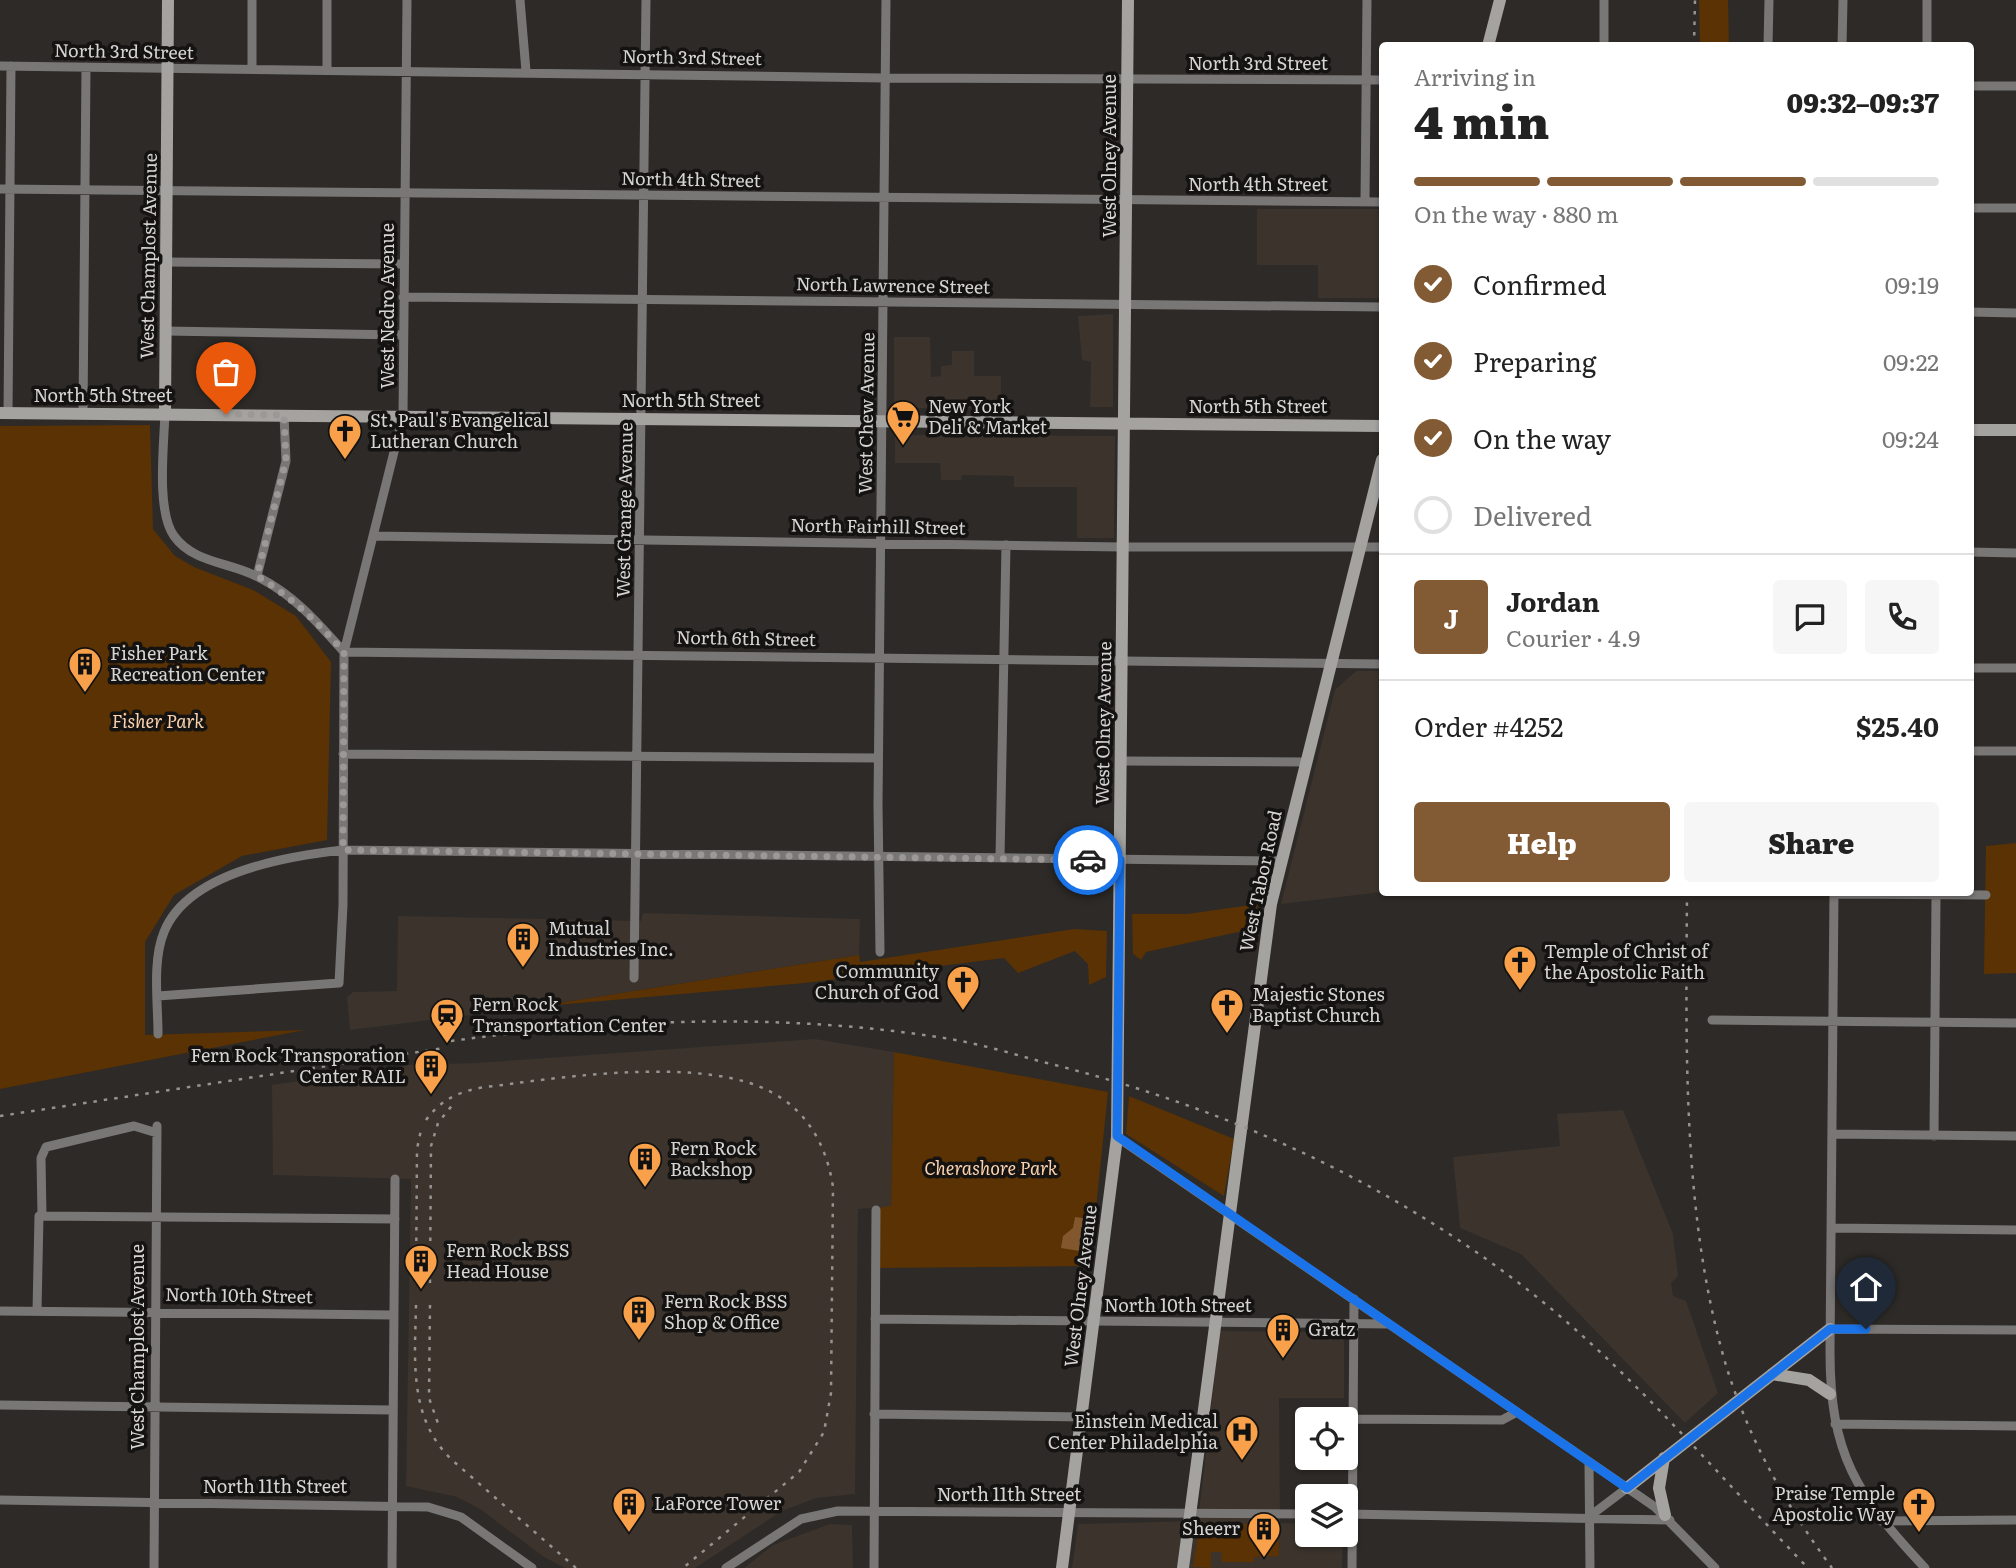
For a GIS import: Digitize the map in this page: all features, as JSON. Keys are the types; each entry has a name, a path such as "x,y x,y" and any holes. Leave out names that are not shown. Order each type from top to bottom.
{"street":[{"name":"West Champlost Avenue","path":"168,0 166,513 174,536 195,555 257,576"},
{"path":"252,0 252,69"},
{"path":"327,0 327,70"},
{"name":"West Nedro Avenue","path":"158,996 339,983 344,652 403,416 407,0"},
{"path":"520,0 526,71"},
{"name":"West Grange Avenue","path":"634,978 638,855 646,0"},
{"name":"West Chew Avenue","path":"880,952 878,758 886,0"},
{"name":"West Olney Avenue","path":"1062,1568 1117,1136 1128,0"},
{"path":"1364,201 1367,0"},
{"path":"1490,42 1500,0"},
{"path":"1604,0 1604,42"},
{"path":"1768,42 1769,0"},
{"path":"1842,42 1843,0"},
{"path":"1927,0 1927,42"},
{"name":"North 3rd Street","path":"0,66 526,71 885,78 1379,80"},
{"path":"4,413 5,189 11,66"},
{"path":"83,414 86,67"},
{"path":"1974,86 2016,86"},
{"name":"North 4th Street","path":"5,189 1379,202"},
{"path":"1974,208 2016,208"},
{"path":"167,262 403,264"},
{"name":"North Lawrence Street","path":"403,297 1379,306"},
{"path":"1974,313 2016,313"},
{"path":"165,331 402,335"},
{"name":"North 5th Street","path":"4,413 1379,426"},
{"path":"284,415 286,460 257,576 286,593 307,611 344,652"},
{"path":"1974,430 2016,430"},
{"name":"West Tabor Road","path":"1183,1568 1265,935 1379,473"},
{"name":"North Fairhill Street","path":"373,536 1124,547 1379,547"},
{"path":"1000,858 1006,545"},
{"path":"1974,552 2016,553"},
{"name":"North 6th Street","path":"344,652 1379,664"},
{"path":"1974,668 2016,668"},
{"path":"1974,751 2016,751"},
{"path":"343,754 878,758"},
{"path":"1121,761 1306,762"},
{"path":"158,1034 158,996 164,932 184,904 211,886 260,863 343,850 878,859 1282,861"},
{"path":"1974,895 1986,895"},
{"path":"1834,896 1830,1394 1845,1460 1881,1521 1925,1568"},
{"path":"1910,896 1961,896"},
{"path":"1934,1136 1936,897"},
{"path":"1712,1020 2016,1023"},
{"name":"West Champlost Avenue","path":"42,1216 41,1158 46,1147 134,1126 158,1129 153,1568"},
{"path":"1832,1134 2016,1136"},
{"path":"1117,1136 1627,1488 1667,1517 1715,1568"},
{"path":"392,1568 395,1179"},
{"path":"874,1568 872,1510 876,1210"},
{"path":"37,1311 39,1216 395,1219"},
{"path":"1832,1228 2016,1230"},
{"path":"1354,1299 1354,1407"},
{"name":"North 10th Street","path":"0,1311 393,1315"},
{"name":"North 10th Street","path":"876,1319 1391,1324"},
{"path":"1590,1516 1830,1329 2016,1330"},
{"path":"1772,1374 1809,1380 1830,1394"},
{"path":"0,1405 393,1410"},
{"path":"1358,1419 1502,1420 1517,1412"},
{"path":"874,1414 1082,1418"},
{"path":"1835,1424 2016,1426"},
{"path":"1664,1458 1659,1488 1667,1517"},
{"path":"1589,1462 1590,1568"},
{"name":"North 11th Street","path":"0,1500 392,1504 428,1507 461,1517 531,1568"},
{"name":"North 11th Street","path":"726,1568 801,1519 838,1511 1295,1514"},
{"path":"1358,1514 1590,1516 1610,1520 1667,1517"},
{"path":"1881,1521 2016,1520"},
{"path":"1351,1547 1352,1568"}],"shaded area":[{"path":"1257,209 1379,209 1379,298 1318,298 1318,265 1257,265"},
{"path":"1113,314 1113,407 1090,407 1091,362 1082,360 1078,316"},
{"path":"894,337 930,337 931,377 941,376 941,366 952,365 952,351 974,351 974,376 1001,376 1001,408 894,408"},
{"path":"895,435 1115,436 1114,538 1077,538 1077,487 1014,487 1014,476 962,475 961,480 941,480 940,463 895,463"},
{"path":"1356,671 1379,671 1379,892 1281,904 1335,690"},
{"name":"Mutual Industries Inc.","path":"643,913 860,919 859,955 534,1007 350,1030 347,997 353,992 397,991 398,916 641,921"},
{"path":"815,1039 894,1052 891,1207 858,1209 855,1494 816,1498 782,1511 695,1568 565,1568 544,1557 480,1509 457,1497 406,1486 411,1179 273,1175 272,1085 404,1065 477,1063"},
{"path":"1623,1110 1673,1234 1678,1276 1671,1283 1673,1296 1686,1301 1718,1393 1685,1423 1521,1254 1460,1228 1453,1157 1560,1146 1557,1114"},
{"path":"1075,1217 1090,1219 1086,1252 1061,1248 1063,1236 1073,1228"},
{"name":"Einstein Medical Center Philadelphia","path":"1220,1331 1344,1332 1344,1398 1279,1398 1280,1523 1295,1524 1295,1547 1343,1547 1342,1568 1072,1568 1078,1524 1198,1521"},
{"path":"830,1524 852,1525 853,1568 744,1568 773,1545"}],"green space":[{"path":"1699,0 1728,0 1729,42 1700,42"},
{"name":"Fisher Park","path":"150,425 153,529 175,556 194,567 253,590 296,616 331,662 327,840 242,856 174,895 145,942 145,1035 305,1030 0,1089 0,426"},
{"path":"2016,843 2016,973 1984,974 1986,846"},
{"path":"1258,904 1252,929 1146,952 1141,960 1133,954 1132,914 1187,914"},
{"path":"1074,929 1107,931 1106,977 1089,985 1088,964 1075,951 1018,973 1004,958 805,983 534,1007 859,955 860,962"},
{"name":"Cherashore Park","path":"894,1052 1108,1092 1090,1266 878,1268 877,1208 891,1206"},
{"path":"1129,1096 1234,1139 1224,1196 1126,1134"},
{"path":"1200,1522 1278,1525 1279,1556 1254,1557 1254,1562 1222,1562 1221,1552 1211,1552 1211,1568 1193,1567"}],"railway":[{"path":"1694,42 1695,0"},
{"path":"1687,896 1686,1009 1690,1129 1694,1189 1711,1306 1734,1390 1756,1443 1799,1520 1832,1568"},
{"path":"451,1041 575,1028 701,1022 763,1022 888,1030 972,1043 1006,1052 1169,1099 1232,1122 1294,1148 1354,1178 1469,1247 1524,1287 1562,1318 1635,1386 1808,1568"},
{"path":"0,1116 444,1048"},
{"path":"426,1120 448,1099 477,1088 611,1073 682,1072 716,1075 746,1082 771,1092 795,1109 821,1144 833,1187 831,1393 824,1432 799,1472 683,1568"},
{"path":"430,1283 431,1146 438,1123 454,1103"},
{"path":"416,1283 417,1149 421,1130"},
{"path":"416,1305 417,1387 428,1426 438,1443 452,1460 576,1568"},
{"path":"430,1305 429,1398 440,1429"}],"way so far":[{"path":"226,414 284,415 286,460 257,576 286,593 307,611 344,652 343,850 1088,860"}],"place":[{"name":"New York Deli & Market","path":"903,447"},
{"name":"St. Paul's Evangelical Lutheran Church","path":"345,461"},
{"name":"Fisher Park Recreation Center","path":"85,694"},
{"name":"Mutual Industries Inc.","path":"523,969"},
{"name":"Temple of Christ of the Apostolic Faith","path":"1520,992"},
{"name":"Community Church of God","path":"963,1012"},
{"name":"Majestic Stones Baptist Church","path":"1227,1035"},
{"name":"Fern Rock Transportation Center","path":"447,1045"},
{"name":"Fern Rock Transporation Center RAIL","path":"431,1096"},
{"name":"Fern Rock Backshop","path":"645,1189"},
{"name":"Fern Rock BSS Head House","path":"421,1291"},
{"name":"Fern Rock BSS Shop & Office","path":"639,1342"},
{"name":"Gratz","path":"1283,1360"},
{"name":"Einstein Medical Center Philadelphia","path":"1242,1462"},
{"name":"LaForce Tower","path":"629,1534"},
{"name":"Praise Temple Apostolic Way","path":"1919,1534"},
{"name":"Sheerr","path":"1264,1559"}],"route":[{"path":"1088,860 1120,860 1117,1136 1627,1488 1830,1329 1866,1329"}]}
